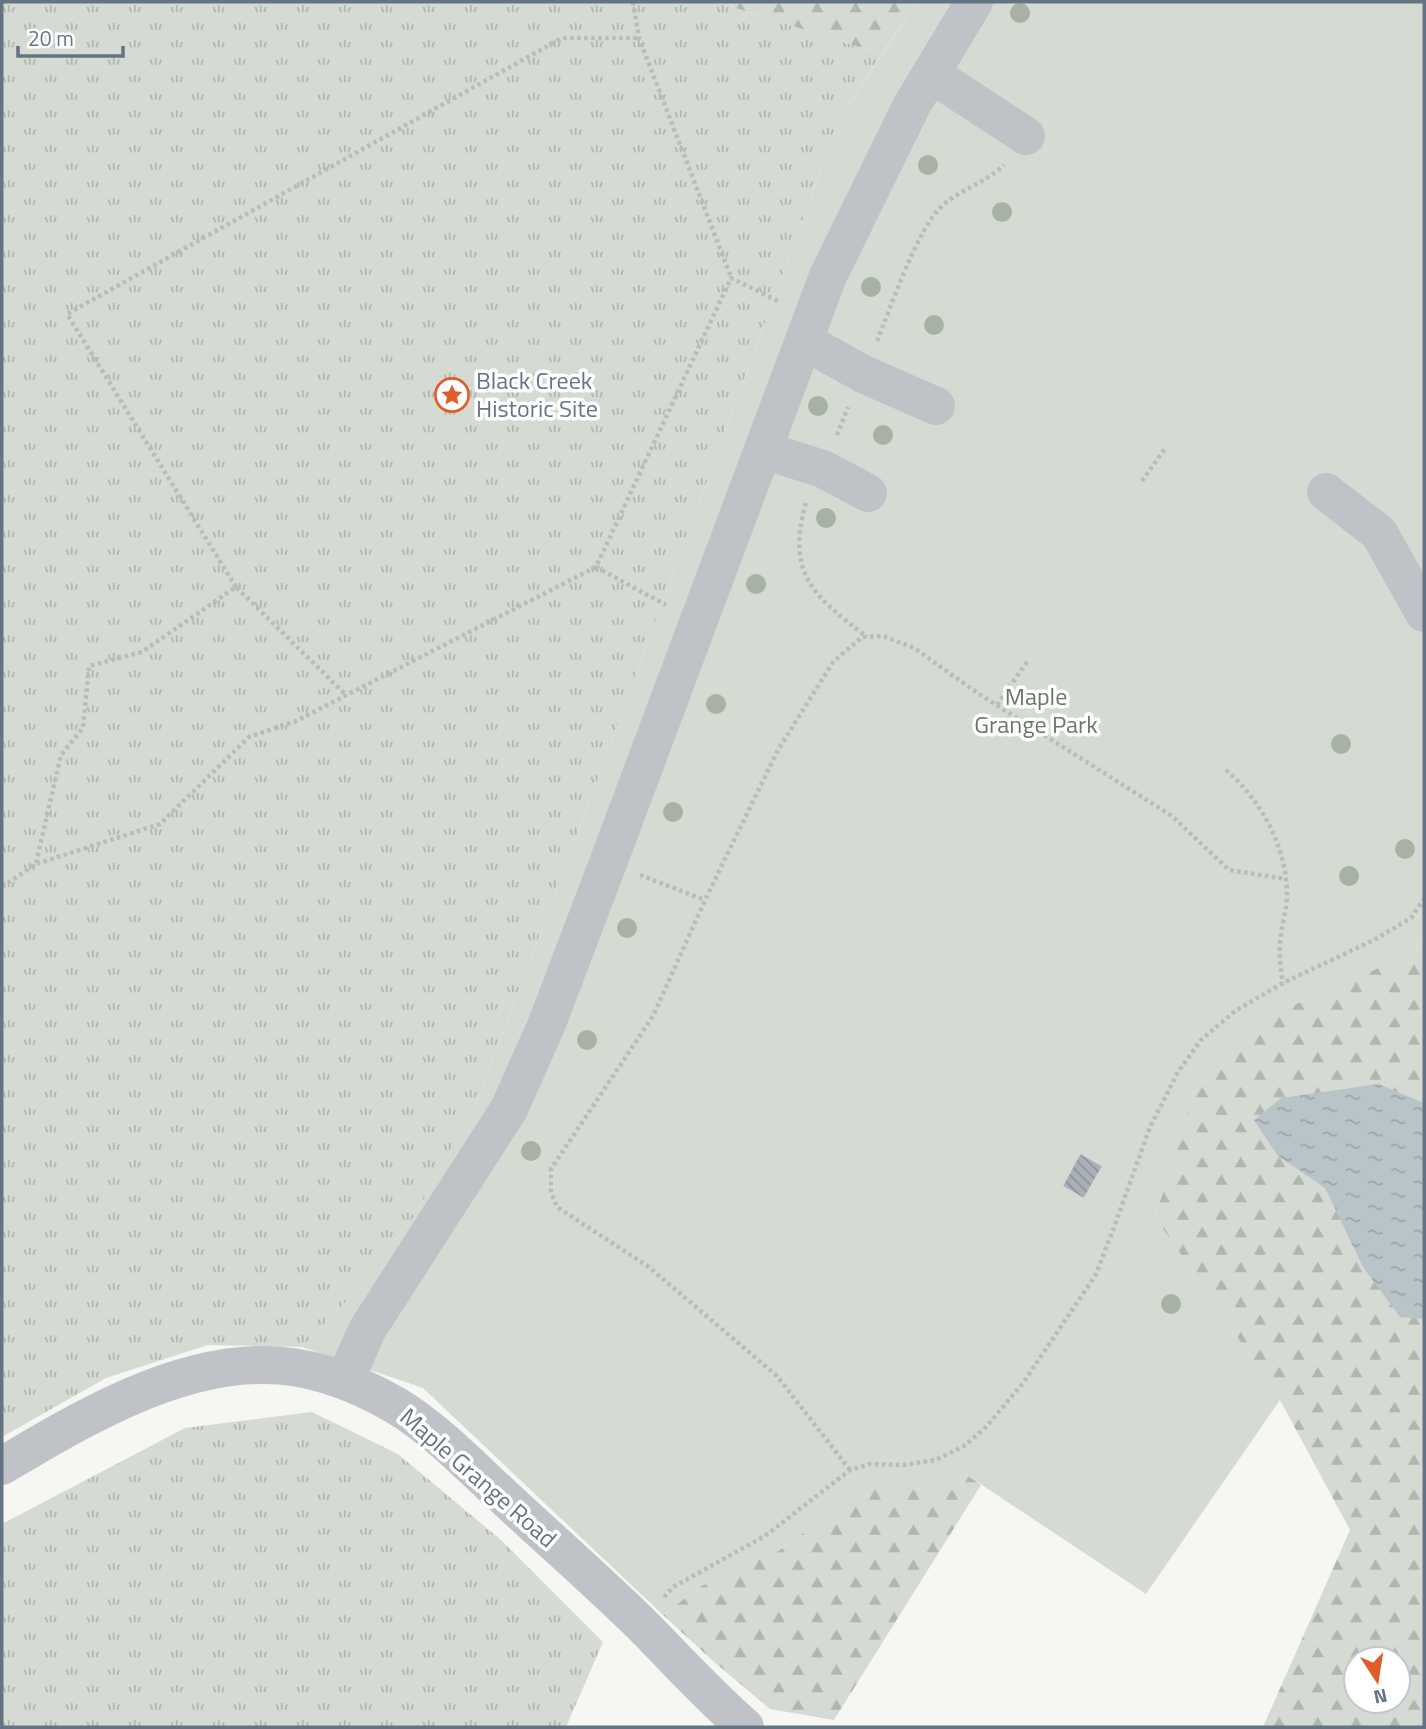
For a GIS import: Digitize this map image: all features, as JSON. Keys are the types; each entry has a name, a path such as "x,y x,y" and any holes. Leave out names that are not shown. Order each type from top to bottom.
{"street":[{"path":"345,1380 367,1330 509,1109 546,1026 834,264 912,105 974,2"},
{"path":"931,74 1026,136"},
{"path":"808,329 863,374 936,406"},
{"path":"763,450 823,469 868,493"},
{"path":"1326,492 1379,533 1424,613"},
{"name":"Maple Grange Road","path":"2,1466 81,1419 150,1389 215,1369 264,1365 306,1368 345,1380 397,1406 448,1446 638,1622 745,1727"}],"path":[{"path":"633,2 639,38 732,278 808,329"},
{"path":"346,695 236,587 67,314 562,38 639,38"},
{"path":"2,887 36,864 160,824 249,737 296,721 596,566 732,278"},
{"path":"1142,481 1166,447"},
{"path":"596,566 698,622"},
{"path":"36,864 61,755 83,728 89,666 142,652 236,587"},
{"path":"850,1469 777,1376 649,1267 557,1207 551,1192 551,1169 653,1016 705,900 778,750 833,662 862,637 883,636 914,648 997,705 1172,816 1229,870 1285,878"},
{"path":"997,705 1029,659"},
{"path":"1226,770 1241,783 1264,814 1275,837 1287,896 1280,943 1283,983"},
{"path":"608,863 705,900"},
{"path":"638,1622 673,1587 765,1536 850,1469 870,1464 903,1465 936,1460 964,1447 986,1427 1023,1382 1095,1276 1150,1127 1178,1072 1201,1040 1235,1011 1283,983 1383,935 1411,918 1424,899"}],"green space":[{"path":"2,2 716,2 882,54 840,118 472,1114 416,1214 344,1304 302,1347 208,1345 106,1378 2,1437"},
{"path":"716,2 917,2 882,54"},
{"name":"Maple Grange Park","path":"917,2 1424,2 1424,941 1394,961 1280,1011 1195,1091 1155,1217 1280,1400 1146,1594 967,1475 918,1489 863,1489 778,1551 699,1587 663,1615 423,1388 302,1347 344,1304 416,1214 472,1114 840,118"},
{"path":"1424,941 1424,1727 1263,1727 1350,1530 1280,1400 1155,1217 1195,1090 1280,1011 1394,961"},
{"path":"312,1412 398,1454 501,1540 603,1642 566,1727 2,1727 2,1524 185,1428"},
{"path":"967,1475 981,1485 834,1720 770,1709 663,1615 699,1587 778,1551 863,1489 918,1489"}],"water":[{"path":"1379,1084 1424,1103 1424,1319 1400,1317 1363,1267 1325,1188 1278,1156 1254,1120 1281,1098"}],"building":[{"path":"1080,1153 1103,1166 1084,1199 1062,1186"}],"place":[{"name":"Black Creek Historic Site","path":"452,395"}]}
